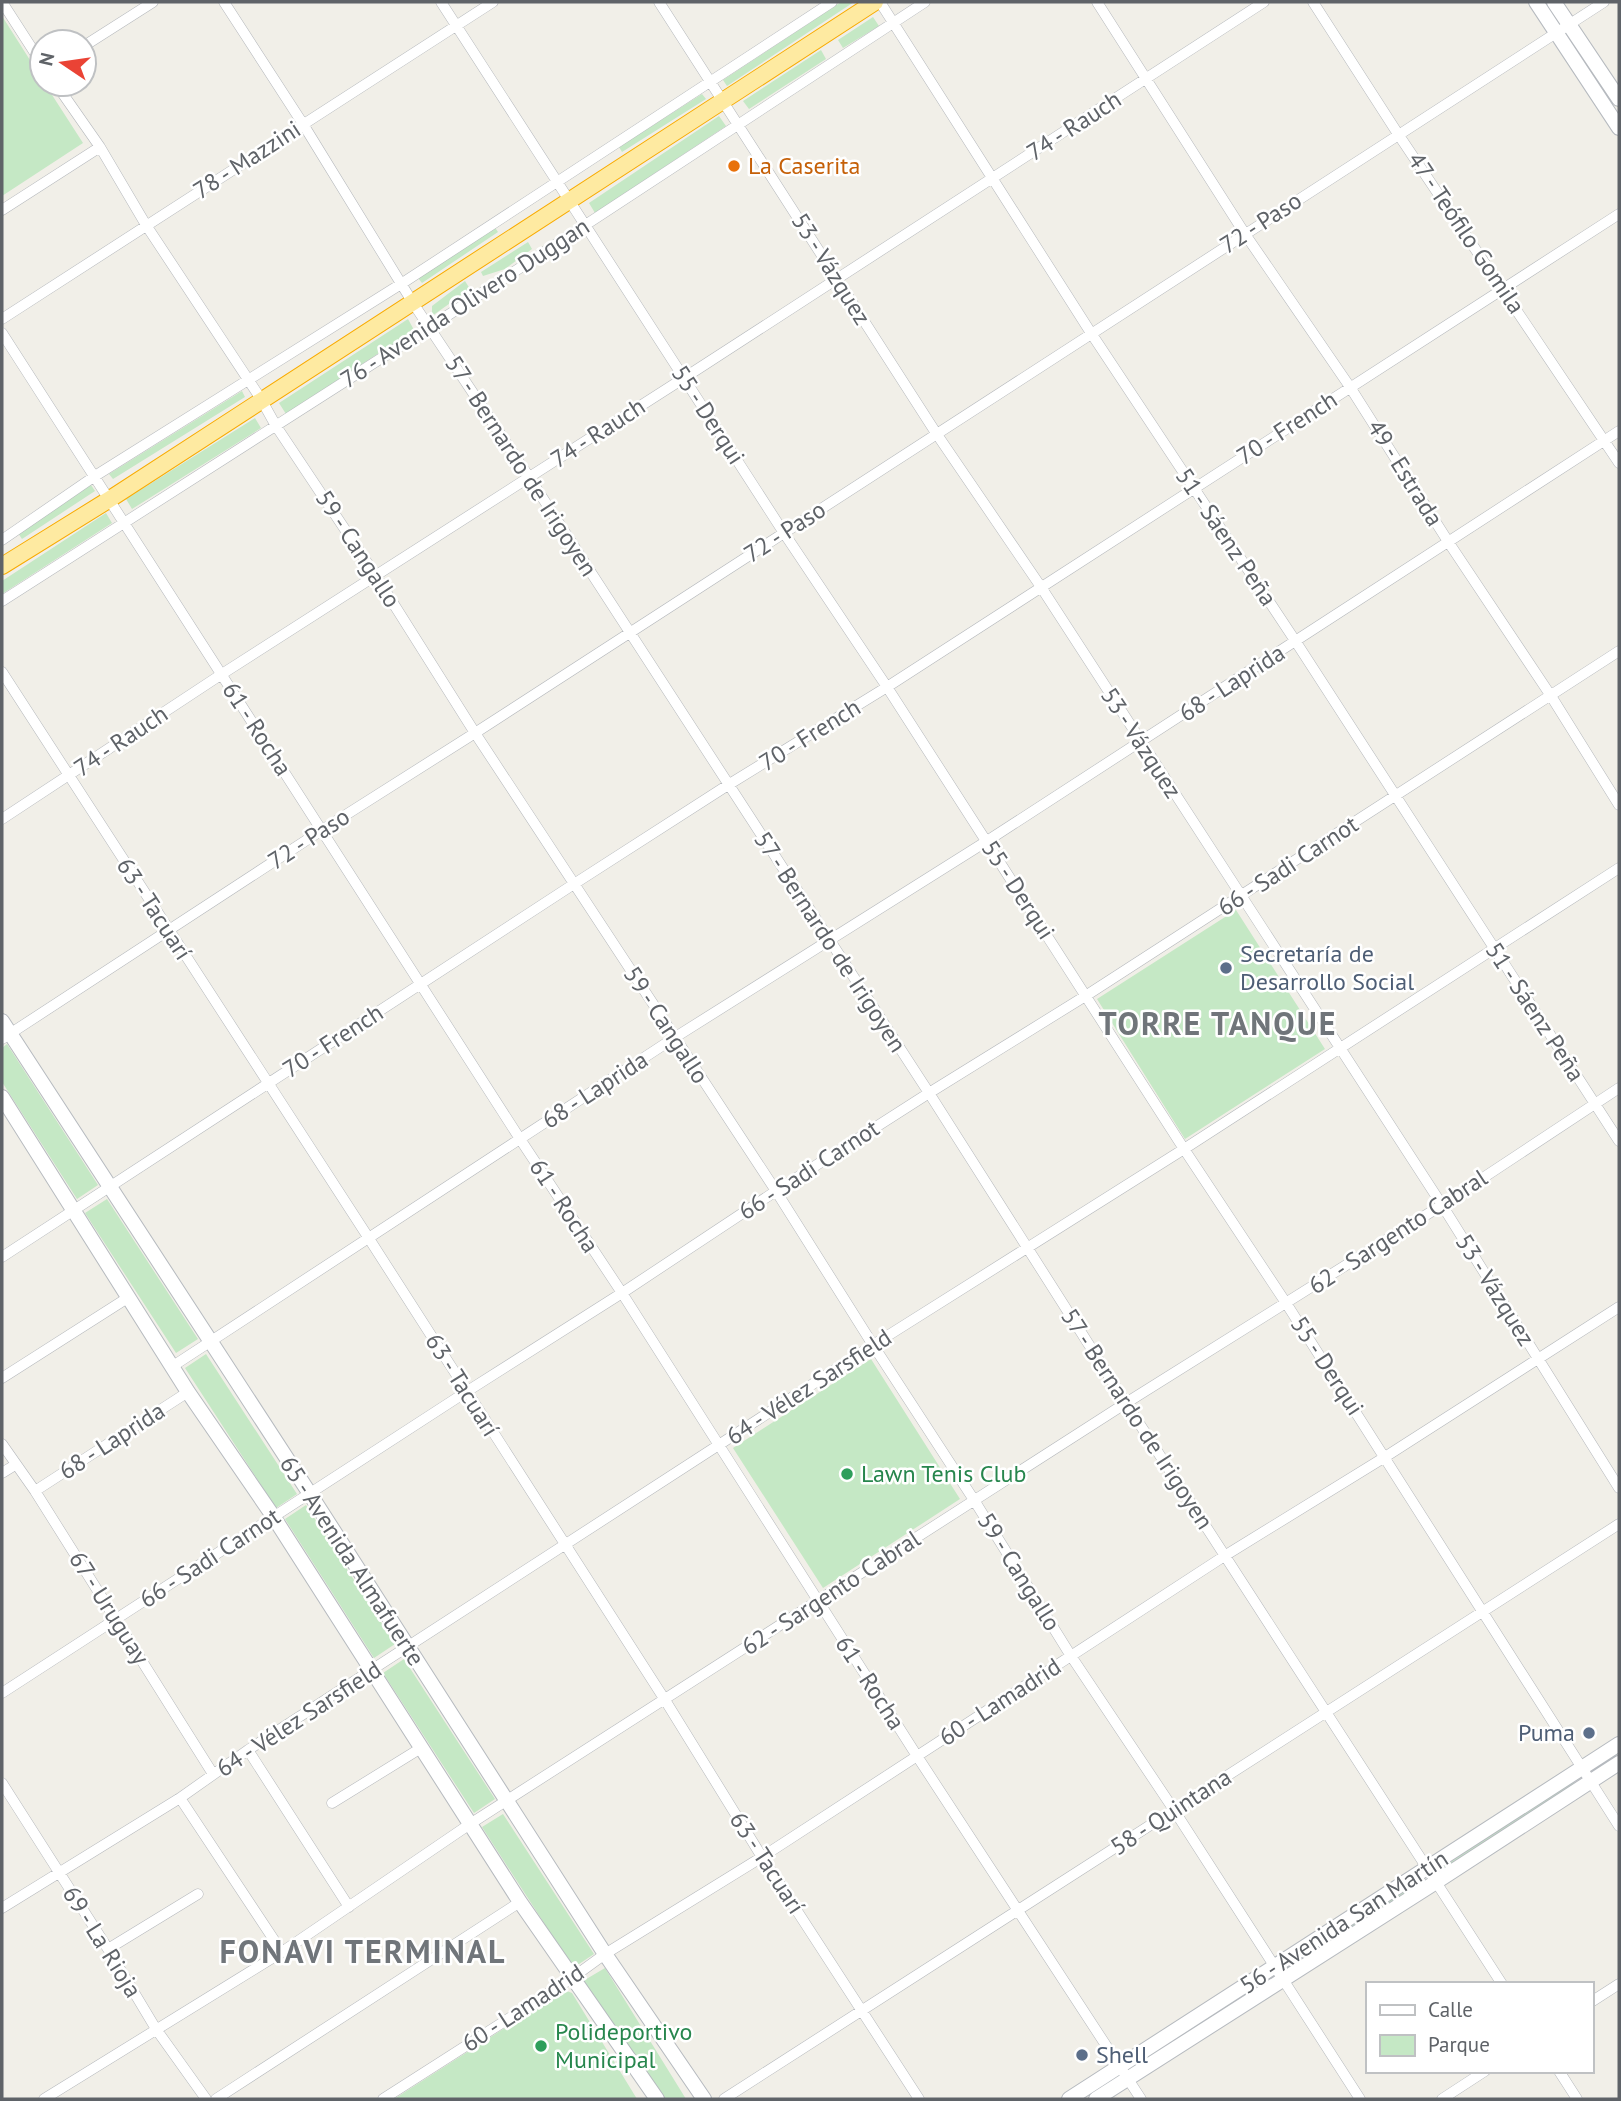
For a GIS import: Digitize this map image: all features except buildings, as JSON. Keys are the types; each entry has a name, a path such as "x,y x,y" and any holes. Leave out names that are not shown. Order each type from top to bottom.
{"highway":[{"name":"76 - Avenida Olivero Duggan","path":"2,566 110,499 878,2"}],"main road":[{"path":"1536,2 1619,128"},
{"path":"1554,2 1619,99"},
{"name":"65 - Avenida Almafuerte","path":"2,1021 6,1037 109,1186 605,1954 704,2099"},
{"name":"65 - Avenida Almafuerte","path":"2,1097 188,1391 273,1516 520,1902 657,2099"},
{"name":"56 - Avenida San Martín","path":"1278,1974 1427,1868 1619,1744"},
{"name":"56 - Avenida San Martín","path":"1069,2099 1124,2072 1278,1974 1436,1882 1619,1763"},
{"name":"56 - Avenida San Martín","path":"1096,2099 1124,2072"}],"street":[{"path":"2,2 28,42"},
{"path":"98,37 153,2"},
{"name":"57 - Bernardo de Irigoyen","path":"224,2 413,303 929,1093 1501,1982"},
{"name":"55 - Derqui","path":"440,2 1087,995 1619,1826"},
{"name":"78 - Mazzini","path":"2,318 493,2"},
{"name":"53 - Vázquez","path":"659,2 936,433 1041,587 1442,1205 1619,1488"},
{"path":"2,540 95,476 401,284 832,2"},
{"name":"51 - Sáenz Peña","path":"878,2 1619,1141"},
{"name":"76 - Avenida Olivero Duggan","path":"2,601 430,327 738,122 925,2"},
{"name":"49 - Estrada","path":"1097,2 1245,234 1350,387 1551,696 1619,805"},
{"name":"74 - Rauch","path":"2,819 222,674 1264,2"},
{"name":"47 - Teófilo Gomila","path":"1313,2 1398,134 1619,463"},
{"name":"72 - Paso","path":"6,1037 1604,2"},
{"name":"59 - Cangallo","path":"66,98 100,147 146,225 376,576 475,733 776,1191 1071,1656 1174,1810 1360,2099"},
{"path":"2,210 100,147"},
{"name":"70 - French","path":"2,1257 574,884 887,687 1619,214"},
{"name":"61 - Rocha","path":"2,333 520,1139 622,1293 917,1756 1141,2099"},
{"name":"68 - Laprida","path":"173,1366 674,1038 987,841 1619,431"},
{"name":"66 - Sadi Carnot","path":"2,1693 776,1191 1087,995 1619,651"},
{"name":"63 - Tacuarí","path":"2,672 368,1237 919,2099"},
{"name":"64 - Vélez Sarsfield","path":"2,1908 180,1798 248,1750 873,1345 1184,1149 1619,868"},
{"name":"62 - Sargento Cabral","path":"44,2099 282,1952 470,1824 1126,1402 1442,1205 1619,1088"},
{"path":"2,1378 129,1297"},
{"name":"60 - Lamadrid","path":"383,2099 605,1954 762,1857 1226,1555 1619,1307"},
{"name":"68 - Laprida","path":"35,1491 188,1391"},
{"name":"67 - Uruguay","path":"2,1444 35,1491 214,1774"},
{"path":"2,1473 15,1465"},
{"name":"58 - Quintana","path":"724,2099 1619,1524"},
{"path":"332,1804 421,1748"},
{"path":"248,1750 349,1908"},
{"name":"69 - La Rioja","path":"2,1783 156,2029 206,2099"},
{"path":"180,1798 282,1952"},
{"path":"108,1949 198,1894"},
{"path":"216,2099 520,1902"},
{"path":"1593,2001 1619,1984"},
{"path":"1442,2099 1482,2073"},
{"path":"1560,2073 1577,2099"}],"green space":[{"path":"841,2 854,2 727,86 723,80"},
{"path":"2,16 28,57 28,98 54,98 83,143 2,196"},
{"path":"873,17 879,26 843,48 838,40"},
{"path":"821,50 826,59 749,109 743,101"},
{"path":"702,94 706,99 622,152 619,147"},
{"path":"719,116 726,126 595,213 589,203"},
{"path":"494,226 498,232 422,283 418,278"},
{"path":"528,242 532,249 505,269 483,276 481,272"},
{"path":"465,281 470,289 432,316 432,306"},
{"path":"408,319 414,330 286,414 279,403"},
{"path":"242,391 245,397 113,479 109,474"},
{"path":"255,418 261,428 132,509 126,499"},
{"path":"91,485 95,491 22,539 18,533"},
{"path":"106,513 112,523 2,594 2,581"},
{"path":"1236,910 1325,1049 1185,1139 1097,999"},
{"path":"7,1044 98,1185 77,1199 2,1082 2,1048"},
{"path":"107,1199 198,1339 176,1353 85,1213"},
{"path":"206,1354 297,1494 276,1508 185,1368"},
{"name":"Lawn Tenis Club","path":"871,1359 960,1499 823,1588 733,1448"},
{"path":"306,1505 395,1644 374,1658 285,1519"},
{"path":"404,1659 495,1799 474,1813 383,1673"},
{"path":"1573,1781 1576,1784 1442,1872 1440,1869"},
{"path":"503,1814 594,1954 573,1968 482,1827"},
{"path":"1420,1880 1422,1884 1288,1970 1286,1967"},
{"path":"605,1968 686,2099 656,2099 583,1981"},
{"name":"Polideportivo Municipal","path":"564,1990 572,1993 637,2099 394,2099"}],"place":[{"name":"La Caserita","path":"734,166"},
{"name":"Secretaría de Desarrollo Social","path":"1226,968"},
{"name":"Lawn Tenis Club","path":"847,1474"},
{"name":"Puma","path":"1589,1733"},
{"name":"Polideportivo Municipal","path":"541,2046"},
{"name":"Shell","path":"1082,2055"}],"district":[{"name":"TORRE TANQUE","path":"1218,1024"},
{"name":"FONAVI TERMINAL","path":"363,1952"}]}
